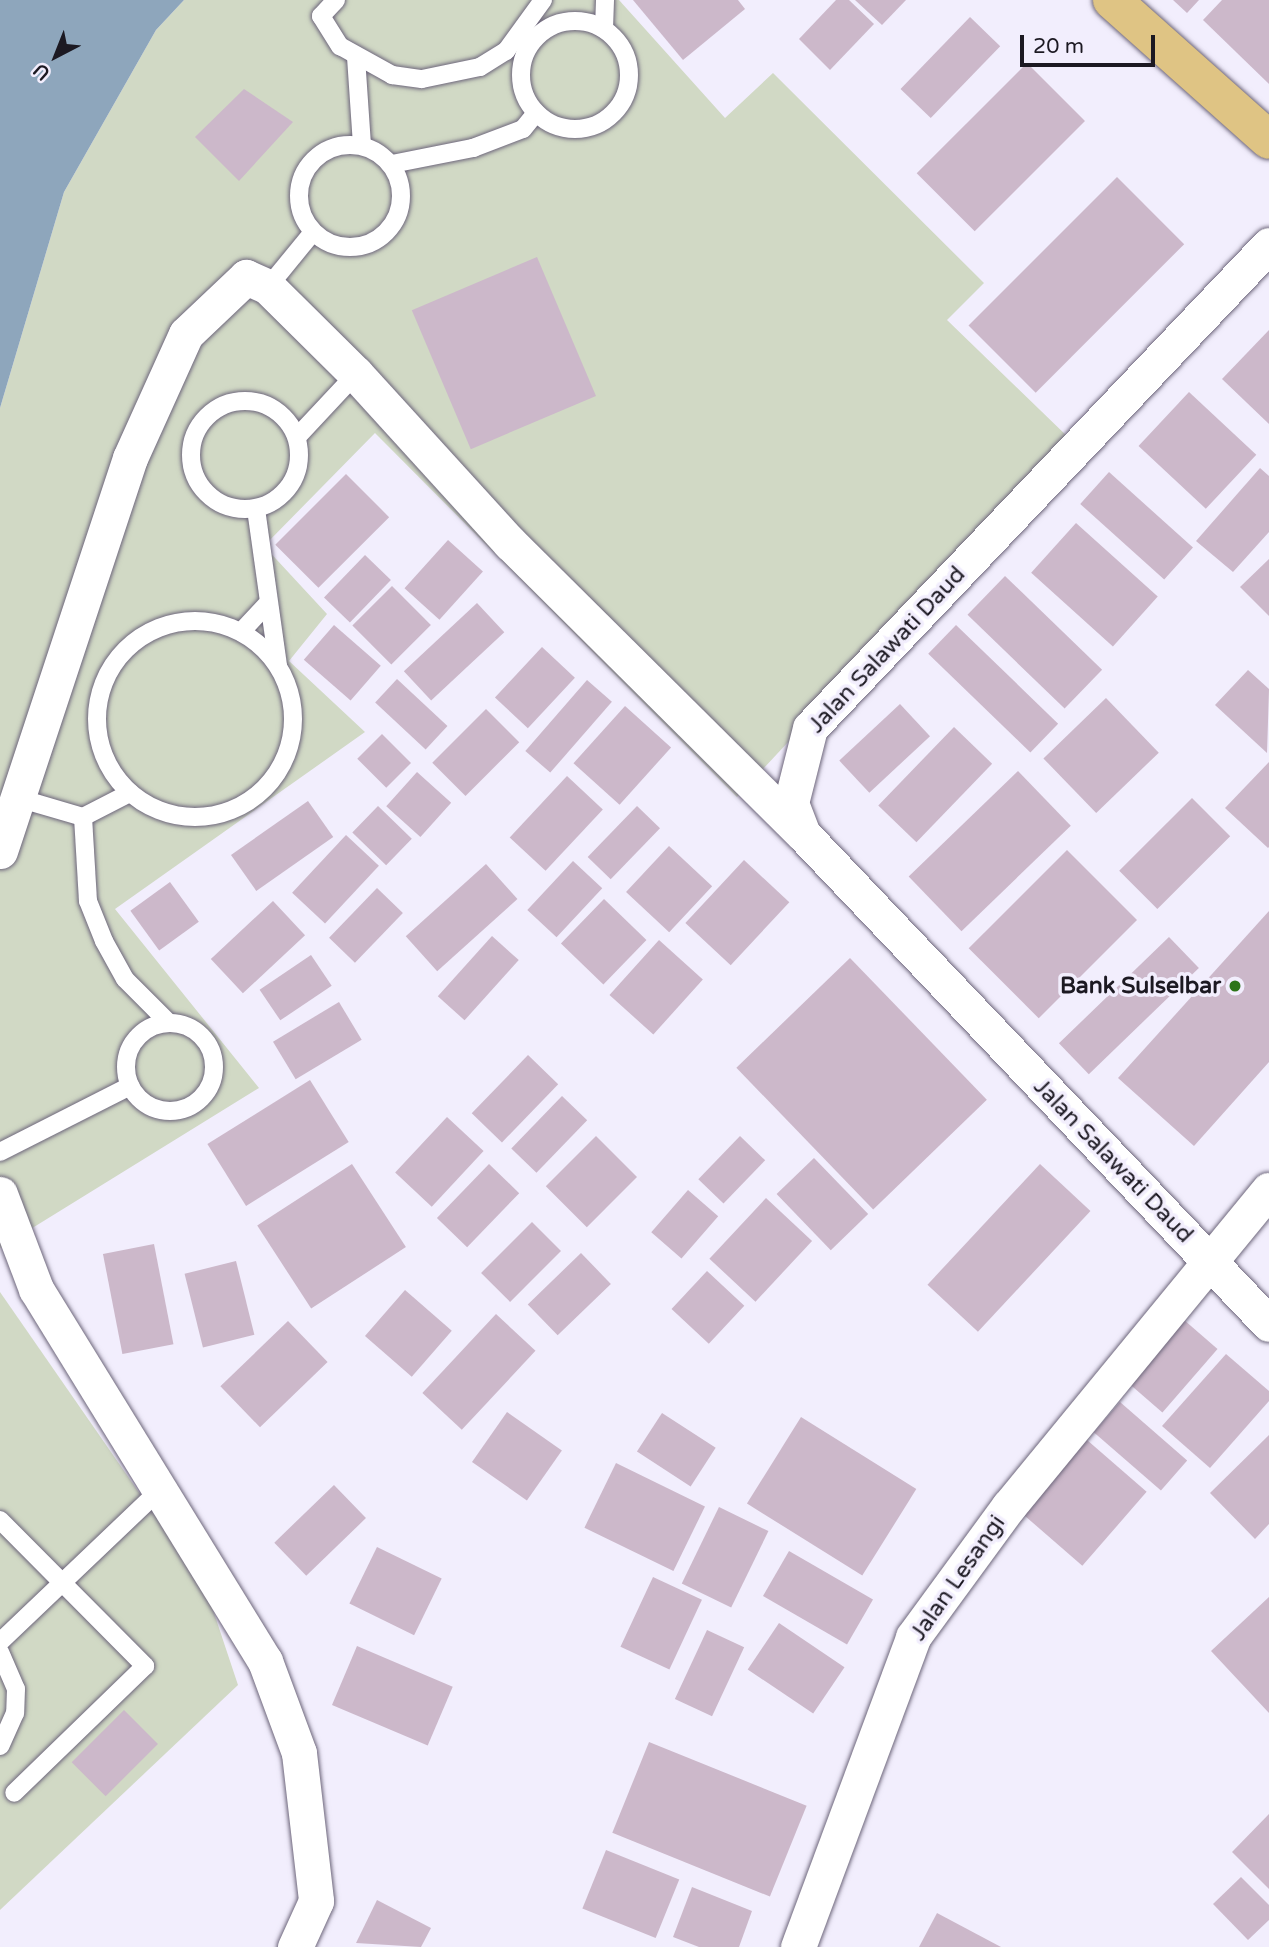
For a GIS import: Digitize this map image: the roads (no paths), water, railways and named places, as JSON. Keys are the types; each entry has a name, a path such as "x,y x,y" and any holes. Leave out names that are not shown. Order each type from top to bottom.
{"highway":[{"path":"1112,0 1269,140"}],"street":[{"name":"Jalan Salawati Daud","path":"1269,245 810,728 791,786 803,834 1269,1324"},
{"path":"0,851 130,458 186,334 246,277 268,287 356,374 510,544 803,834"},
{"name":"Jalan Lesangi","path":"798,1947 913,1637 1009,1506 1208,1260 1269,1190"},
{"path":"0,1194 36,1289 101,1403 163,1487 265,1661 299,1753 316,1901 295,1947"}],"lane":[{"path":"336,0 321,16 356,57 392,75 452,76 506,51 543,0"},
{"path":"604,29 569,20 535,38 520,75 536,113 569,129 604,122 618,109 627,93 629,66 604,29 605,0"},
{"path":"356,57 362,145"},
{"path":"391,164 473,148 523,129 536,113"},
{"path":"362,145 391,164 402,198 383,235 343,247 313,232 300,205 302,177 328,148 362,145"},
{"path":"268,287 313,232"},
{"path":"298,437 271,406 251,400 230,402 199,425 192,442 196,479 222,504 256,509 286,492 296,477 298,437 356,374"},
{"path":"256,509 266,605 277,637 278,665 294,713 291,738 284,761 251,800 202,817 176,816 130,793 100,748 96,722 108,670 124,648 169,623 218,622 241,632 278,665"},
{"path":"241,632 266,605"},
{"path":"18,798 83,817 130,793"},
{"path":"83,817 89,901 104,941 125,979 169,1023 188,1027 212,1055 207,1091 197,1103 167,1112 140,1099 130,1086 126,1069 137,1037 169,1023"},
{"path":"0,1152 130,1086"},
{"path":"0,1642 163,1487"},
{"path":"0,1520 145,1666 14,1793"},
{"path":"0,1652 16,1689 15,1713 0,1746"}],"water":[{"path":"0,0 184,0 156,30 64,192 0,408"}],"place":[{"name":"Bank Sulselbar","path":"1235,986"}]}
